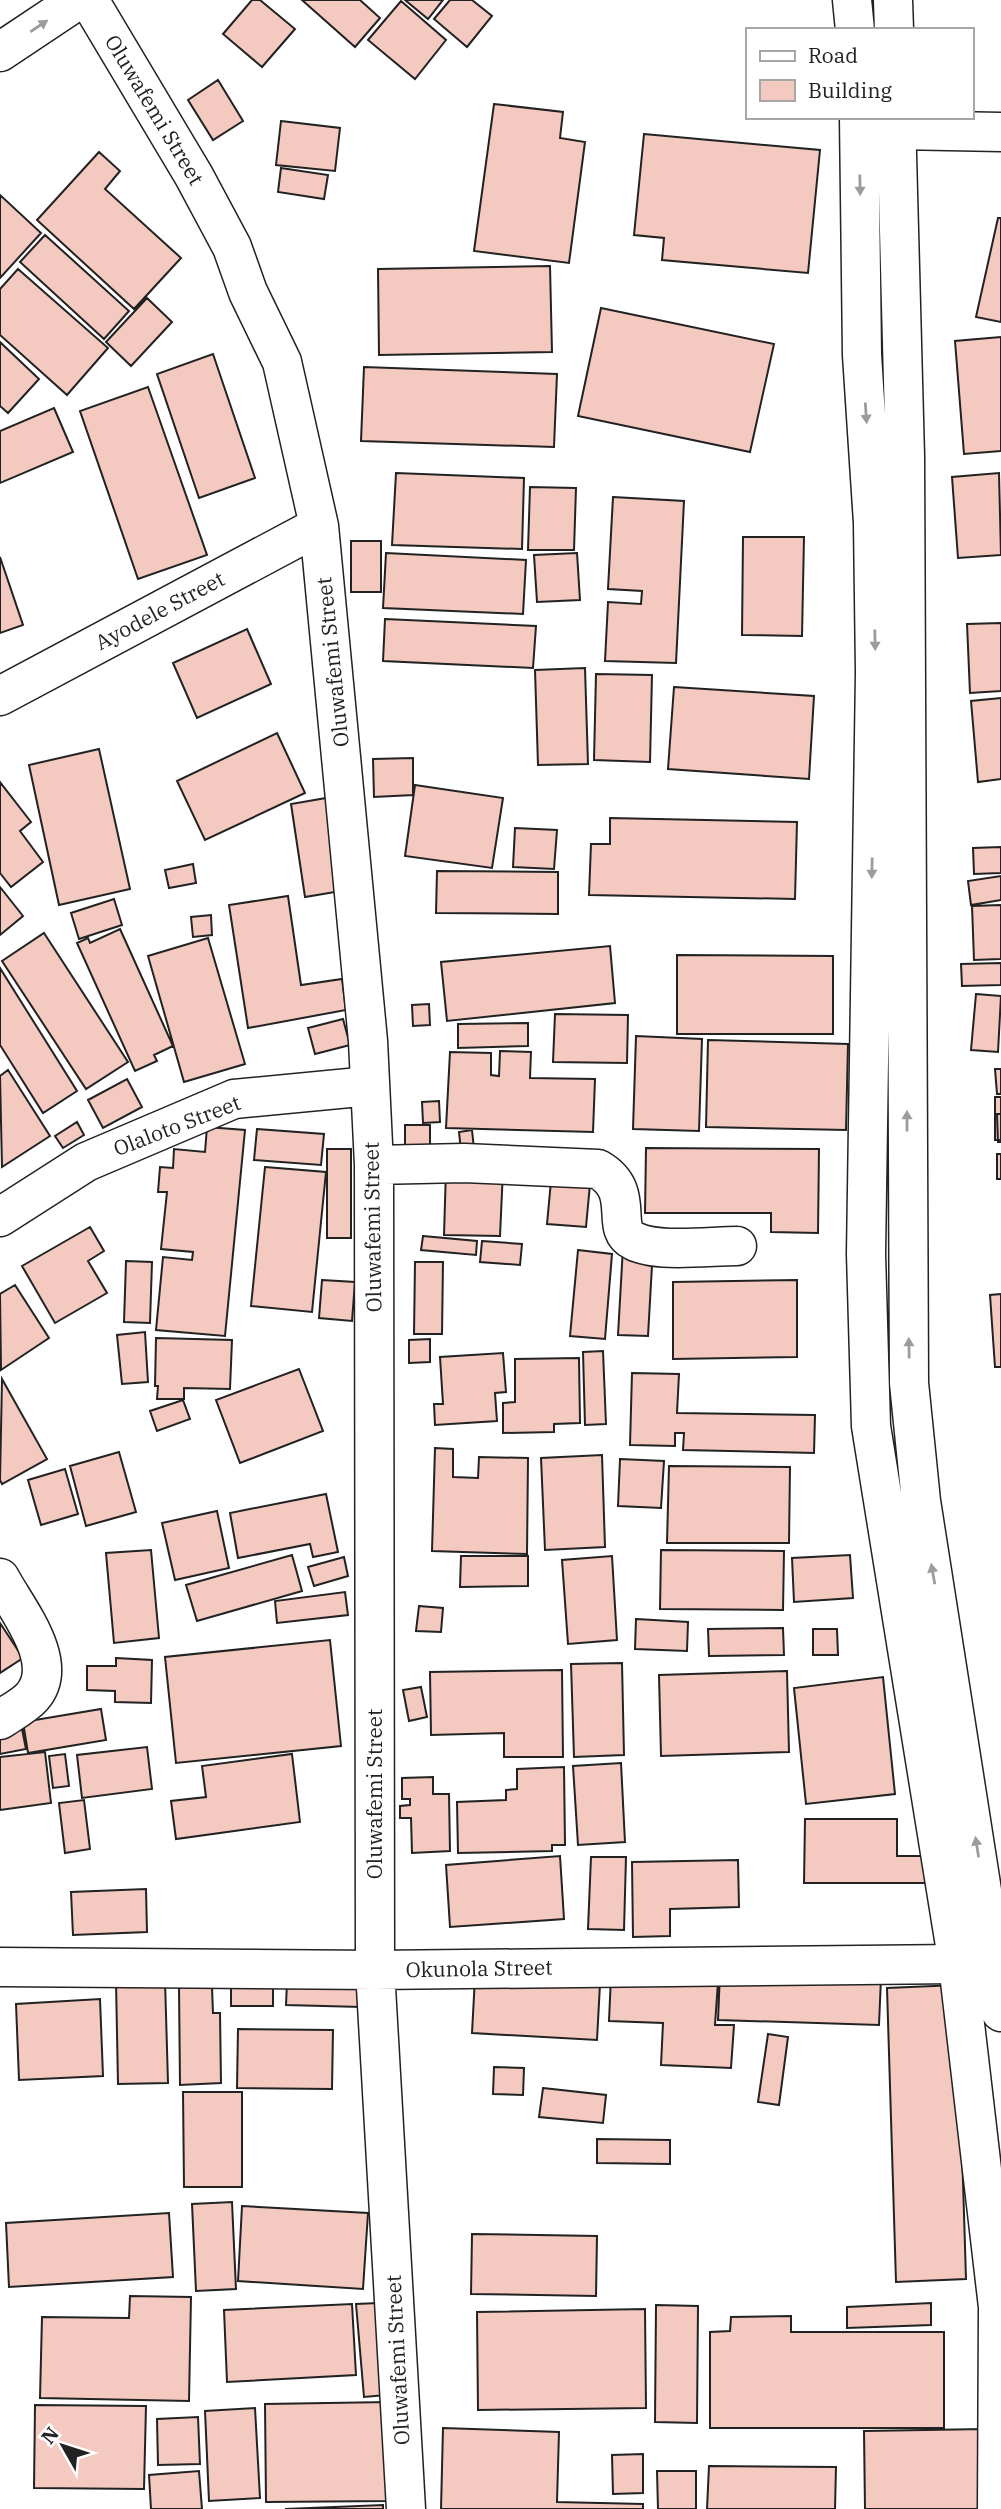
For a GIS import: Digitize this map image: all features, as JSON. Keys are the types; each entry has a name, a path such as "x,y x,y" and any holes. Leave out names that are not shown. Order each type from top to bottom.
{"street":[{"path":"0,52 78,0"},
{"name":"Oluwafemi Street","path":"89,0 194,176 232,247 248,292 282,362 319,526 370,1086 374,1165 375,1970 406,2509"},
{"path":"859,119 862,355 873,523 875,673 866,1267 871,1426 958,1964 998,2307 997,2509"},
{"path":"1001,132 896,124 905,456 909,1383 921,1501 993,1903 1001,2012"},
{"name":"Ayodele Street","path":"0,696 319,526"},
{"name":"Olaloto Street","path":"0,1217 86,1163 234,1099 370,1086"},
{"path":"374,1165 464,1163 598,1169 611,1177 619,1188 623,1230 631,1241 649,1246 737,1246"},
{"path":"0,1578 38,1646 44,1674 32,1697 0,1720"},
{"path":"902,1629 942,1623"},
{"name":"Okunola Street","path":"0,1967 375,1970 958,1964"}],"building":[{"path":"252,0 260,0 295,29 262,67 223,34"},
{"path":"302,0 360,0 380,18 355,47"},
{"path":"405,0 443,0 428,19"},
{"path":"450,0 472,0 492,16 467,47 434,19"},
{"path":"401,1 446,40 415,79 368,40"},
{"path":"218,80 243,121 213,140 188,100"},
{"path":"494,104 563,112 560,138 585,142 569,263 474,251"},
{"path":"281,121 340,128 335,171 276,165"},
{"path":"644,134 820,150 808,273 662,260 664,238 634,235"},
{"path":"99,152 120,171 105,189 181,258 134,309 37,220"},
{"path":"281,168 328,175 324,199 278,192"},
{"path":"0,195 41,233 0,278"},
{"path":"998,218 1001,218 1001,322 976,317"},
{"path":"45,235 129,311 104,339 20,262"},
{"path":"550,266 552,352 379,355 378,269"},
{"path":"18,269 108,348 67,395 0,335 0,289"},
{"path":"147,298 172,322 131,366 106,342"},
{"path":"601,308 774,344 750,452 578,416"},
{"path":"1001,337 1001,451 964,454 955,341"},
{"path":"0,342 39,379 8,413 0,406"},
{"path":"213,354 255,478 199,498 157,374"},
{"path":"364,367 557,374 554,447 361,441"},
{"path":"148,387 207,555 138,579 80,411"},
{"path":"54,408 73,452 0,483 0,431"},
{"path":"396,473 524,478 522,549 392,545"},
{"path":"999,473 1001,555 958,558 952,477"},
{"path":"530,487 576,488 574,550 528,550"},
{"path":"613,497 684,501 676,663 605,661 608,602 641,604 642,591 608,589"},
{"path":"743,537 804,537 802,636 742,635"},
{"path":"351,541 381,541 381,592 351,592"},
{"path":"386,553 526,560 523,614 383,608"},
{"path":"577,553 580,600 537,602 534,555"},
{"path":"0,557 23,625 0,633"},
{"path":"385,619 536,626 533,668 383,661"},
{"path":"1001,623 1001,691 970,693 967,624"},
{"path":"247,629 271,684 197,718 173,663"},
{"path":"585,668 588,764 538,765 535,670"},
{"path":"596,674 652,675 650,762 594,760"},
{"path":"674,687 814,696 809,779 668,769"},
{"path":"1001,698 1001,779 978,782 971,701"},
{"path":"277,733 305,793 205,840 177,781"},
{"path":"99,749 130,889 59,905 29,765"},
{"path":"413,758 413,795 374,797 373,759"},
{"path":"0,782 31,822 20,831 43,862 11,887 0,873"},
{"path":"415,785 503,798 492,868 405,856"},
{"path":"332,797 347,890 305,897 291,804"},
{"path":"610,818 797,822 795,899 589,895 591,844 610,844"},
{"path":"515,828 557,830 554,869 513,867"},
{"path":"1001,847 1001,873 974,874 973,848"},
{"path":"193,864 196,883 169,888 165,870"},
{"path":"437,871 558,872 558,914 436,913"},
{"path":"1001,876 1001,900 971,905 968,881"},
{"path":"0,887 23,916 0,935"},
{"path":"288,896 301,985 342,979 346,1010 248,1028 229,905"},
{"path":"114,899 122,925 79,939 71,913"},
{"path":"1001,905 1001,959 974,960 972,906"},
{"path":"211,915 212,935 193,937 191,917"},
{"path":"120,929 173,1046 154,1055 157,1061 135,1071 77,943 88,938 90,943"},
{"path":"44,933 128,1062 86,1089 2,961"},
{"path":"208,938 245,1064 184,1082 148,956"},
{"path":"610,946 615,1003 447,1021 441,962"},
{"path":"677,955 833,956 833,1034 677,1034"},
{"path":"1001,963 1001,985 962,986 961,964"},
{"path":"0,968 77,1091 43,1113 0,1045"},
{"path":"976,994 1001,996 998,1052 971,1050"},
{"path":"429,1004 430,1025 413,1026 412,1005"},
{"path":"555,1014 628,1015 627,1063 553,1062"},
{"path":"343,1019 350,1045 315,1054 308,1028"},
{"path":"528,1023 528,1046 458,1048 458,1024"},
{"path":"636,1036 702,1039 699,1131 633,1129"},
{"path":"708,1040 848,1044 846,1130 706,1127"},
{"path":"500,1051 531,1052 530,1078 595,1079 593,1132 446,1128 450,1052 491,1053 491,1075 499,1076"},
{"path":"995,1069 1001,1069 1001,1094 997,1094"},
{"path":"8,1070 50,1136 2,1167 0,1076"},
{"path":"127,1079 142,1107 103,1128 88,1100"},
{"path":"995,1097 1001,1097 1001,1140 995,1140"},
{"path":"439,1101 440,1122 423,1123 422,1102"},
{"path":"997,1114 1001,1114 1001,1142 998,1142"},
{"path":"77,1122 84,1135 63,1148 55,1136"},
{"path":"405,1125 430,1125 430,1147 405,1147"},
{"path":"207,1127 245,1130 225,1336 156,1330 163,1257 192,1260 193,1252 161,1249 167,1192 158,1192 160,1167 173,1168 174,1149 205,1152"},
{"path":"257,1129 324,1134 321,1165 254,1160"},
{"path":"472,1130 474,1149 461,1151 459,1132"},
{"path":"646,1148 819,1149 818,1233 771,1232 771,1213 645,1213"},
{"path":"327,1149 351,1149 351,1238 327,1238"},
{"path":"997,1154 1001,1154 1001,1179 997,1179"},
{"path":"265,1167 326,1172 312,1312 251,1306"},
{"path":"446,1169 503,1170 500,1236 444,1235"},
{"path":"551,1181 590,1184 586,1227 547,1224"},
{"path":"90,1227 104,1251 88,1261 107,1293 55,1323 22,1266"},
{"path":"423,1236 477,1241 476,1255 421,1250"},
{"path":"482,1241 522,1244 520,1265 480,1262"},
{"path":"623,1247 653,1248 648,1336 618,1335"},
{"path":"578,1250 612,1254 605,1339 570,1336"},
{"path":"126,1261 152,1262 150,1323 124,1322"},
{"path":"415,1262 443,1262 442,1334 414,1334"},
{"path":"322,1280 355,1282 352,1321 319,1318"},
{"path":"797,1280 797,1357 673,1359 673,1282"},
{"path":"15,1285 49,1338 1,1370 0,1294"},
{"path":"1001,1294 1001,1367 995,1367 990,1295"},
{"path":"145,1332 148,1382 122,1384 117,1335"},
{"path":"156,1338 232,1340 230,1389 184,1388 184,1399 157,1399"},
{"path":"430,1339 430,1362 409,1363 409,1340"},
{"path":"603,1351 606,1424 585,1425 583,1352"},
{"path":"503,1353 506,1392 495,1393 497,1421 435,1425 434,1404 443,1404 440,1357"},
{"path":"579,1358 580,1423 554,1424 554,1432 503,1433 503,1403 515,1402 515,1359"},
{"path":"299,1369 323,1431 240,1463 216,1400"},
{"path":"632,1373 679,1374 677,1413 815,1415 814,1453 683,1450 684,1433 675,1433 675,1446 630,1445"},
{"path":"2,1379 47,1459 2,1484 0,1480"},
{"path":"183,1400 190,1419 157,1431 150,1411"},
{"path":"435,1448 453,1449 453,1477 478,1478 479,1457 528,1458 527,1554 432,1551"},
{"path":"119,1452 136,1512 86,1526 70,1466"},
{"path":"602,1455 605,1547 545,1550 541,1458"},
{"path":"620,1459 664,1461 661,1508 618,1506"},
{"path":"669,1466 790,1467 789,1543 667,1543"},
{"path":"65,1469 78,1514 41,1525 28,1480"},
{"path":"326,1494 338,1552 313,1557 310,1544 238,1558 230,1513"},
{"path":"217,1511 229,1568 175,1580 162,1523"},
{"path":"151,1550 159,1638 114,1643 106,1553"},
{"path":"661,1550 784,1551 783,1610 660,1609"},
{"path":"292,1555 302,1591 197,1621 186,1585"},
{"path":"850,1555 853,1598 794,1602 792,1558"},
{"path":"461,1556 528,1556 528,1586 460,1587"},
{"path":"612,1556 617,1640 568,1644 562,1560"},
{"path":"344,1557 348,1576 314,1586 308,1567"},
{"path":"345,1592 348,1615 277,1623 275,1601"},
{"path":"419,1606 443,1608 441,1632 416,1631"},
{"path":"636,1619 688,1622 687,1651 635,1649"},
{"path":"0,1623 23,1658 0,1673"},
{"path":"783,1628 784,1655 709,1656 708,1629"},
{"path":"813,1629 837,1629 838,1655 813,1655"},
{"path":"330,1640 341,1746 176,1763 165,1657"},
{"path":"116,1658 152,1660 151,1703 115,1702 115,1691 87,1690 87,1666 116,1666"},
{"path":"622,1663 624,1755 574,1757 571,1664"},
{"path":"562,1670 563,1757 504,1757 504,1733 431,1735 430,1672"},
{"path":"787,1671 789,1752 661,1756 659,1675"},
{"path":"883,1677 895,1794 806,1804 794,1688"},
{"path":"421,1687 427,1717 409,1721 403,1690"},
{"path":"101,1709 106,1740 28,1753 23,1722"},
{"path":"21,1724 26,1749 0,1754 0,1729"},
{"path":"147,1747 152,1789 82,1798 77,1755"},
{"path":"45,1752 51,1803 0,1810 0,1757"},
{"path":"65,1754 69,1786 53,1788 49,1756"},
{"path":"292,1754 300,1822 176,1839 171,1801 206,1797 202,1766"},
{"path":"621,1763 625,1842 578,1845 573,1766"},
{"path":"564,1767 565,1845 552,1845 552,1851 458,1853 457,1802 506,1800 506,1790 517,1789 517,1769"},
{"path":"433,1777 433,1794 449,1794 450,1851 412,1853 411,1818 400,1818 400,1806 410,1805 410,1799 402,1799 402,1778"},
{"path":"84,1800 90,1849 65,1853 59,1803"},
{"path":"805,1819 897,1819 897,1856 935,1856 935,1883 804,1883"},
{"path":"560,1856 564,1919 450,1927 446,1865"},
{"path":"591,1857 626,1857 624,1930 588,1929"},
{"path":"738,1860 739,1907 670,1909 670,1936 633,1937 632,1862"},
{"path":"146,1889 147,1932 73,1935 71,1892"},
{"path":"720,1973 881,1978 879,2025 718,2020"},
{"path":"611,1976 718,1982 715,2025 734,2025 731,2068 661,2065 663,2023 609,2021"},
{"path":"231,1977 273,1977 273,2006 231,2006"},
{"path":"475,1977 600,1984 597,2040 472,2033"},
{"path":"165,1980 168,2083 118,2084 116,1982"},
{"path":"287,1982 362,1984 361,2007 286,2005"},
{"path":"957,1985 966,2279 896,2282 887,1988"},
{"path":"179,1987 212,1987 213,2013 220,2013 221,2083 180,2085"},
{"path":"100,1999 103,2076 19,2080 16,2004"},
{"path":"238,2029 333,2030 332,2089 237,2088"},
{"path":"768,2034 788,2037 779,2105 758,2102"},
{"path":"494,2067 524,2068 523,2095 493,2094"},
{"path":"543,2088 606,2095 603,2123 539,2117"},
{"path":"183,2092 242,2092 242,2187 184,2187"},
{"path":"597,2139 670,2140 670,2164 597,2163"},
{"path":"232,2202 236,2289 196,2291 192,2204"},
{"path":"242,2206 368,2213 363,2289 238,2281"},
{"path":"169,2213 173,2277 9,2287 6,2223"},
{"path":"472,2234 597,2236 596,2296 471,2294"},
{"path":"130,2296 191,2297 189,2401 40,2398 42,2317 129,2318"},
{"path":"378,2303 386,2395 364,2397 356,2304"},
{"path":"931,2303 931,2325 847,2328 847,2307"},
{"path":"352,2304 356,2375 227,2382 224,2310"},
{"path":"656,2305 698,2306 697,2423 655,2422"},
{"path":"645,2309 646,2408 478,2410 477,2312"},
{"path":"791,2316 791,2332 944,2332 944,2428 710,2428 710,2332 730,2331 731,2317"},
{"path":"389,2402 389,2501 266,2502 265,2404"},
{"path":"35,2405 146,2406 144,2489 34,2488"},
{"path":"255,2408 260,2498 209,2501 205,2411"},
{"path":"198,2417 200,2464 158,2465 157,2419"},
{"path":"443,2428 559,2432 557,2502 643,2504 643,2509 441,2509"},
{"path":"985,2429 987,2509 865,2509 864,2431"},
{"path":"643,2454 643,2493 613,2494 612,2455"},
{"path":"709,2466 836,2467 835,2509 707,2509"},
{"path":"199,2471 202,2509 151,2509 149,2475"},
{"path":"657,2471 696,2471 696,2509 658,2509"},
{"path":"383,2505 383,2509 285,2509"}]}
